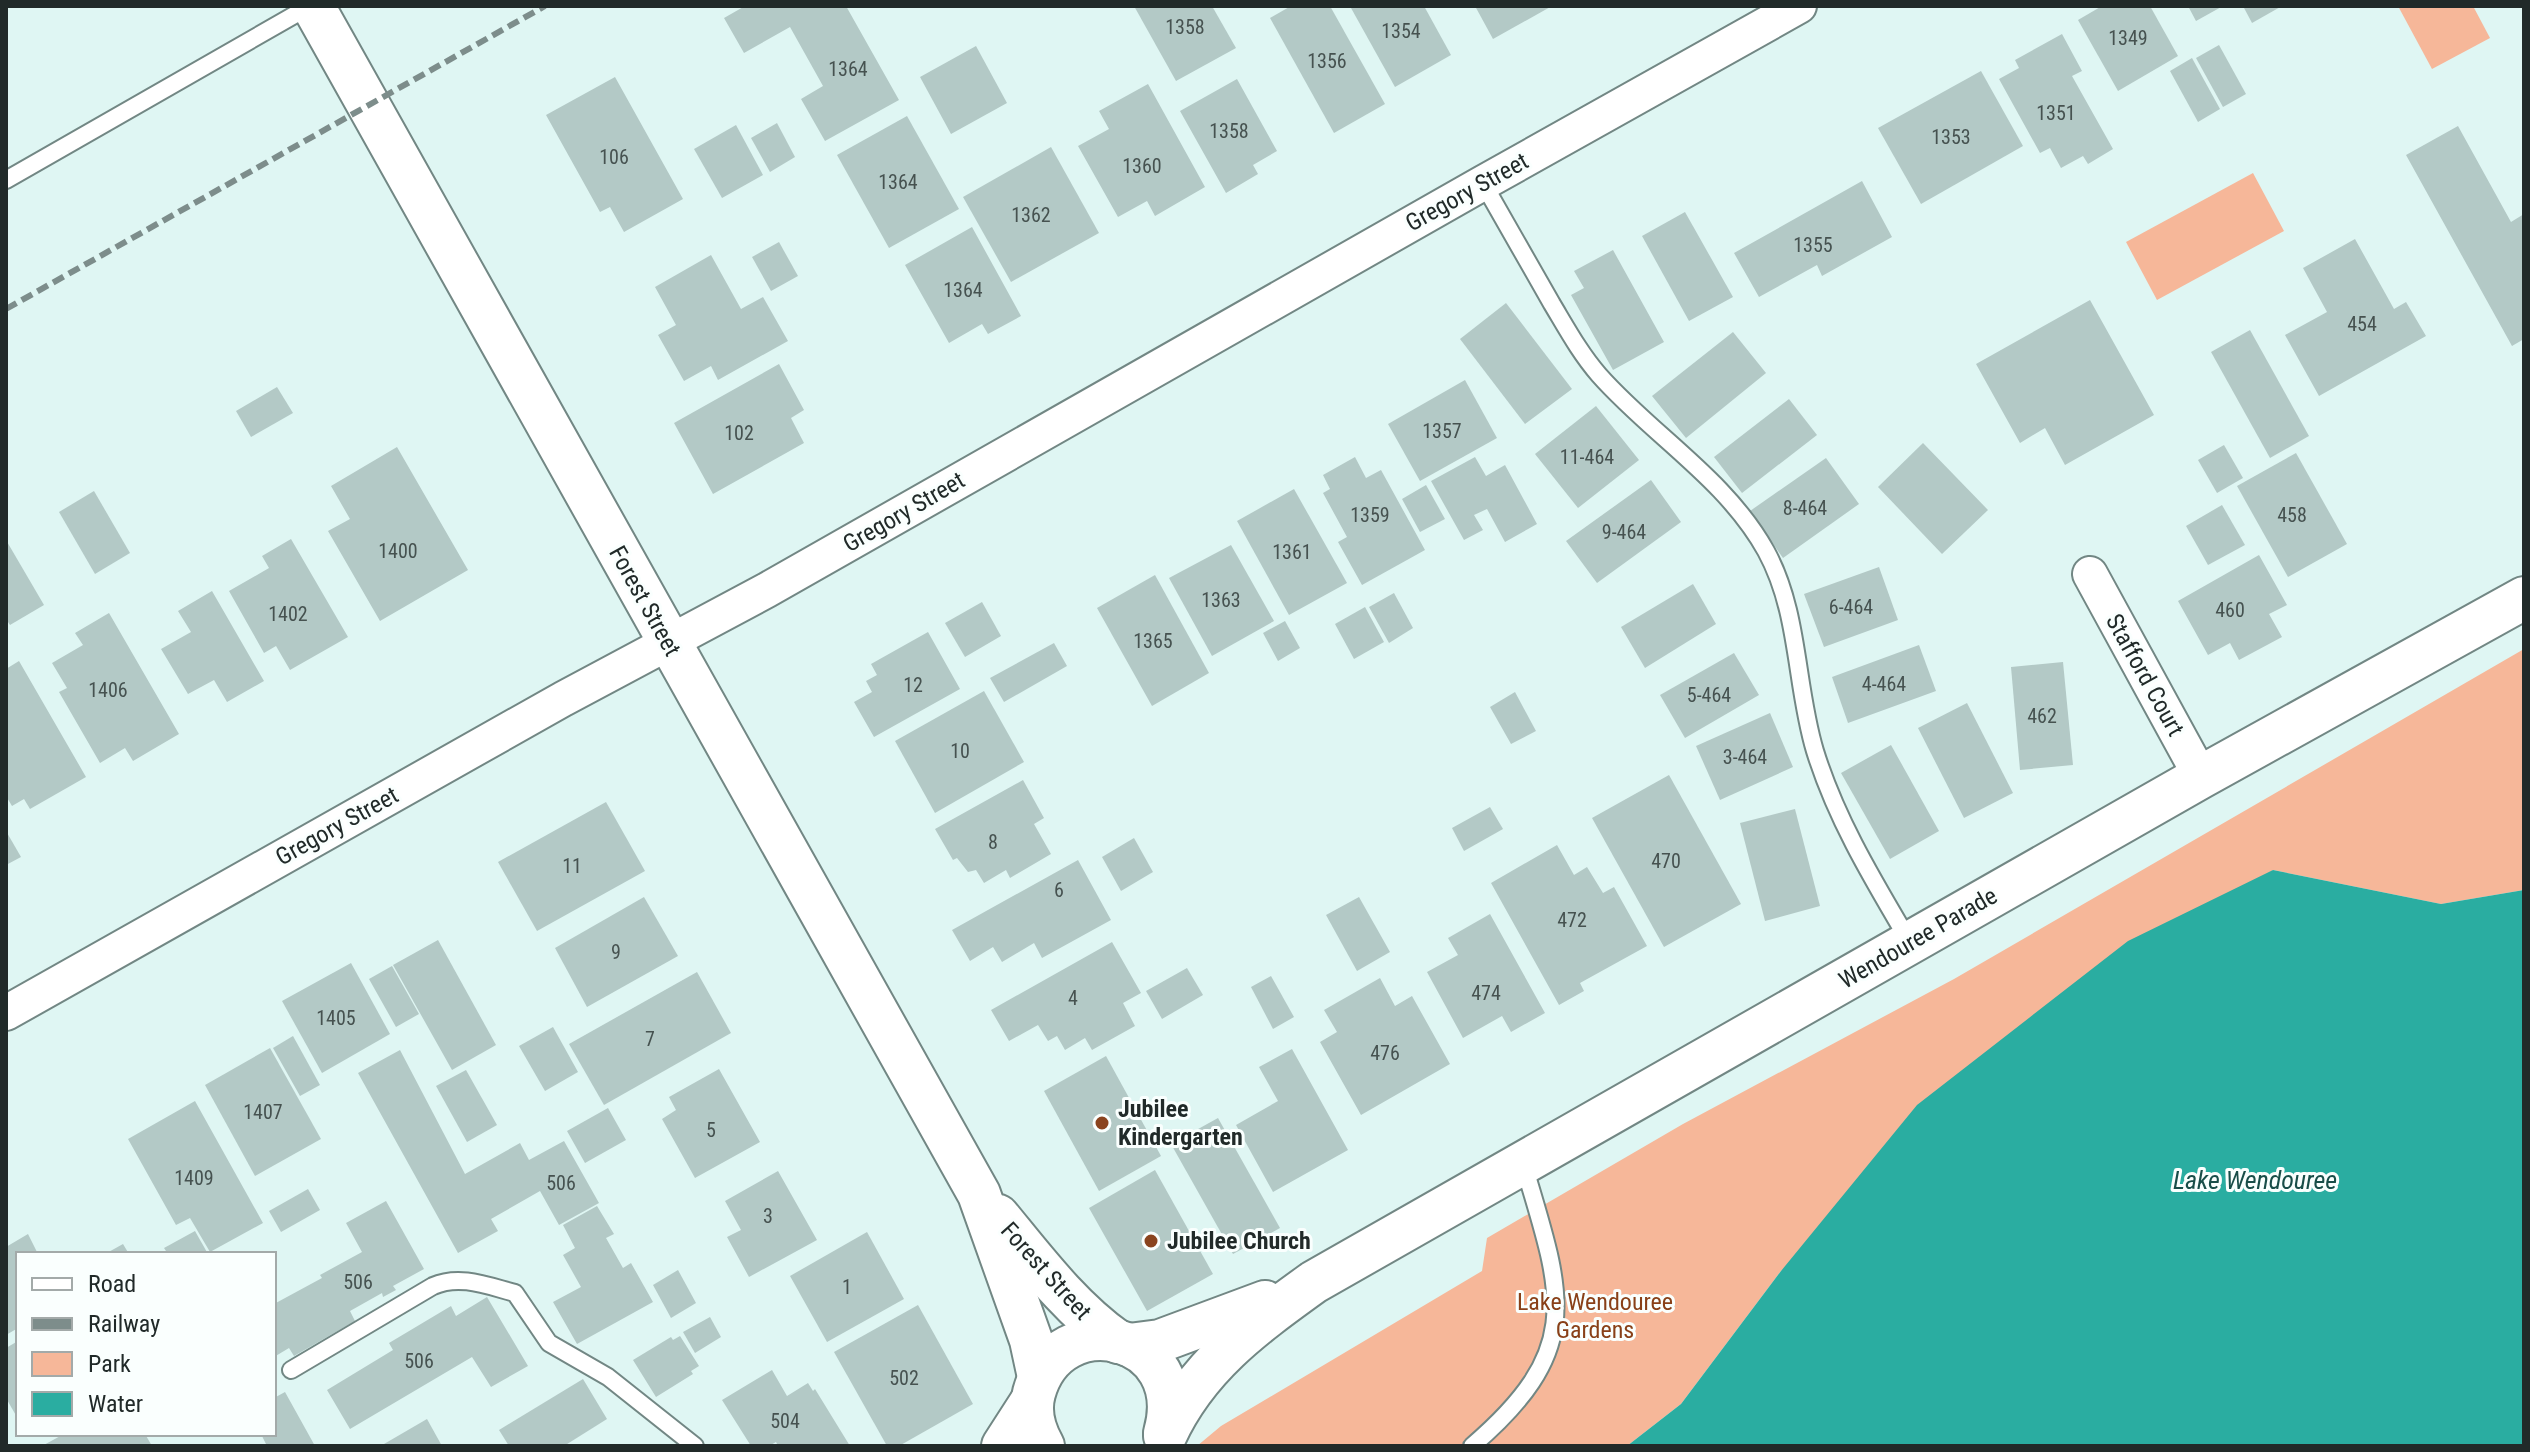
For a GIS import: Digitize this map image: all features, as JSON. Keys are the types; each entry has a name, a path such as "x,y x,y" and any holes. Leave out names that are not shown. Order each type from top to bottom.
{"street":[{"name":"Forest Street","path":"311,6 979,1194 1031,1340 1036,1389 1033,1420 1043,1446"},
{"name":"Gregory Street","path":"6,1013 667,641 767,590 1799,6"},
{"name":"Stafford Court","path":"2090,574 2201,777"},
{"name":"Wendouree Parade","path":"1162,1441 1175,1414 1222,1353 1314,1282 2201,777 2524,598"},
{"name":"Forest Street","path":"979,1194 1090,1322 1150,1359 1159,1370 1170,1398 1170,1418 1162,1441"},
{"name":"Wendouree Parade","path":"1036,1389 1047,1364 1077,1343 1096,1339 1124,1344 1160,1341 1314,1282"},
{"path":"1003,1446 1036,1389"}],"lane":[{"path":"6,180 311,6"},
{"path":"1483,183 1585,358 1621,398 1717,488 1745,520 1766,552 1790,613 1807,718 1827,785 1843,824 1909,943"},
{"path":"1472,1446 1503,1419 1535,1379 1551,1346 1556,1325 1555,1285 1523,1165"},
{"path":"291,1370 433,1286 451,1279 461,1280 515,1293 549,1343 619,1385 695,1446"}],"green space":[{"path":"2398,6 2473,6 2490,38 2432,69"},
{"path":"2253,173 2284,231 2157,300 2126,242"},
{"name":"Lake Wendouree Gardens","path":"2524,649 2524,890 2441,904 2273,870 1781,1271 1681,1404 1627,1446 1197,1446 1221,1426 1482,1271 1487,1238 1683,1124 1954,979"}],"water":[{"name":"Lake Wendouree","path":"2273,870 2441,904 2524,890 2524,1446 1627,1446 1681,1404 1781,1271 1917,1105 2128,941"}],"building":[{"path":"745,6 846,6 899,100 825,141 801,99 823,86 790,27 744,53 724,18"},
{"path":"1134,6 1212,6 1236,48 1176,81"},
{"path":"1291,6 1330,6 1385,104 1334,133 1270,18"},
{"path":"1424,6 1451,55 1395,87 1351,8"},
{"path":"1475,6 1552,6 1493,39"},
{"path":"2102,6 2150,6 2178,56 2118,91 2078,20"},
{"path":"2188,6 2223,6 2196,21"},
{"path":"2243,6 2282,6 2252,23"},
{"path":"2062,34 2082,71 2072,76 2113,149 2088,164 2083,156 2061,168 2050,148 2040,153 1999,79 2019,68 2015,60"},
{"path":"2219,45 2246,94 2223,107 2196,58"},
{"path":"976,46 1007,103 951,134 920,77"},
{"path":"2192,58 2220,109 2198,122 2170,71"},
{"path":"1981,71 2023,146 1921,204 1878,128"},
{"path":"615,77 683,199 624,232 610,207 600,212 546,115"},
{"path":"1237,79 1277,151 1253,165 1258,174 1226,193 1180,111"},
{"path":"1148,84 1205,187 1155,216 1147,201 1118,217 1078,146 1109,129 1099,111"},
{"path":"907,116 959,209 889,248 837,155"},
{"path":"777,123 795,157 770,172 751,138"},
{"path":"736,125 763,175 722,198 694,149"},
{"path":"2458,126 2511,222 2524,214 2524,339 2512,346 2406,155"},
{"path":"1051,147 1099,233 1011,282 963,197"},
{"path":"1862,181 1892,237 1822,276 1817,265 1759,297 1734,253"},
{"path":"1685,212 1733,297 1689,321 1642,236"},
{"path":"972,227 1021,316 988,334 982,324 949,343 905,265"},
{"path":"2355,239 2394,309 2406,302 2426,336 2319,396 2285,335 2327,312 2303,268"},
{"path":"779,242 798,276 771,291 752,257"},
{"path":"1613,250 1664,342 1613,370 1571,295 1584,288 1574,271"},
{"path":"711,255 741,309 763,297 788,341 718,380 711,366 684,381 658,335 676,325 655,287"},
{"path":"2090,300 2154,415 2065,465 2045,428 2020,443 1976,364"},
{"path":"1506,303 1572,389 1525,424 1460,339"},
{"path":"2250,330 2309,436 2270,458 2211,352"},
{"path":"1733,332 1766,373 1686,438 1652,396"},
{"path":"779,364 804,410 791,418 804,443 713,494 674,423"},
{"path":"1465,380 1497,438 1420,481 1388,424"},
{"path":"277,387 293,413 251,437 236,411"},
{"path":"1789,399 1817,435 1742,493 1714,457"},
{"path":"1596,406 1639,460 1578,508 1535,454"},
{"path":"1923,443 1988,510 1942,554 1878,487"},
{"path":"2224,445 2243,478 2217,493 2198,460"},
{"path":"397,447 468,570 380,621 328,531 350,519 331,486"},
{"path":"2296,453 2347,544 2288,577 2237,486"},
{"path":"1355,457 1366,478 1381,470 1425,550 1362,585 1338,542 1347,537 1323,493 1330,489 1323,475"},
{"path":"1475,457 1486,476 1505,465 1537,524 1505,542 1487,509 1474,515 1483,530 1464,540 1431,481"},
{"path":"1826,458 1859,504 1783,558 1750,511"},
{"path":"1651,480 1681,522 1597,583 1566,541"},
{"path":"1426,485 1445,519 1420,532 1402,499"},
{"path":"1294,489 1347,583 1289,615 1237,521"},
{"path":"94,491 130,553 95,574 59,512"},
{"path":"2222,505 2245,545 2208,565 2186,526"},
{"path":"291,539 348,637 290,670 276,646 264,653 229,591 269,568 262,556"},
{"path":"6,540 44,605 10,625 6,619"},
{"path":"1231,545 1274,621 1212,656 1169,578"},
{"path":"2259,555 2287,605 2269,614 2282,637 2239,660 2230,643 2208,655 2178,601"},
{"path":"1879,567 1898,620 1824,647 1804,594"},
{"path":"1155,575 1209,673 1152,706 1097,608"},
{"path":"1693,584 1716,624 1645,668 1621,627"},
{"path":"212,591 264,681 227,702 214,680 188,694 161,649 191,632 178,611"},
{"path":"1394,593 1413,628 1389,643 1369,607"},
{"path":"982,602 1001,636 965,657 945,623"},
{"path":"1365,607 1384,642 1354,659 1335,624"},
{"path":"109,613 179,734 133,761 125,748 100,763 59,692 67,688 52,663 83,645 75,633"},
{"path":"1285,621 1300,648 1278,661 1263,633"},
{"path":"928,632 960,689 874,737 854,702 872,692 866,681 877,675 871,664"},
{"path":"1054,643 1067,666 1004,702 990,678"},
{"path":"1919,645 1936,691 1848,723 1832,677"},
{"path":"1734,653 1759,695 1685,738 1660,695"},
{"path":"19,661 86,777 30,809 24,799 12,806 6,796 6,669"},
{"path":"2063,662 2073,765 2020,770 2011,667"},
{"path":"984,691 1024,762 935,813 895,741"},
{"path":"1515,692 1536,731 1511,744 1490,707"},
{"path":"1967,703 2013,793 1964,818 1918,728"},
{"path":"1770,713 1793,767 1720,800 1696,746"},
{"path":"1891,745 1939,831 1890,859 1841,773"},
{"path":"1669,775 1741,904 1664,947 1592,818"},
{"path":"1023,780 1044,818 1034,824 1051,854 1010,878 1006,870 984,883 976,870 968,872 957,858 953,860 935,829"},
{"path":"606,802 645,871 537,931 498,862"},
{"path":"1490,807 1503,829 1464,851 1452,828"},
{"path":"1795,809 1820,906 1765,921 1740,823"},
{"path":"6,831 21,857 6,865"},
{"path":"1134,838 1153,872 1121,891 1102,857"},
{"path":"1557,845 1574,875 1587,867 1603,893 1614,887 1647,946 1580,983 1584,991 1559,1005 1491,883"},
{"path":"1078,860 1111,920 1042,958 1034,943 1002,962 993,947 970,961 952,930"},
{"path":"644,897 678,956 587,1007 555,948"},
{"path":"1359,897 1390,952 1357,971 1326,915"},
{"path":"1490,914 1545,1013 1511,1032 1502,1016 1463,1038 1427,972 1458,955 1448,938"},
{"path":"438,940 496,1045 452,1070 393,965"},
{"path":"1112,942 1141,993 1123,1003 1135,1026 1092,1050 1085,1038 1065,1050 1057,1036 1048,1041 1038,1025 1009,1041 991,1010"},
{"path":"351,963 390,1034 322,1073 282,1001"},
{"path":"392,966 419,1014 396,1027 369,979"},
{"path":"1187,968 1203,995 1162,1019 1146,991"},
{"path":"697,972 731,1033 604,1105 569,1044"},
{"path":"1271,976 1294,1017 1273,1029 1251,987"},
{"path":"1380,978 1395,1006 1412,996 1450,1064 1361,1115 1320,1042 1337,1032 1324,1010"},
{"path":"553,1027 578,1072 545,1091 519,1046"},
{"path":"293,1036 320,1085 300,1096 273,1048"},
{"path":"270,1048 321,1139 255,1176 205,1085"},
{"path":"1292,1049 1348,1150 1273,1192 1236,1125 1278,1101 1259,1067"},
{"path":"400,1050 465,1174 520,1143 529,1160 564,1141 599,1203 559,1225 540,1191 491,1219 498,1231 458,1253 358,1073"},
{"name":"Jubilee Kindergarten","path":"1106,1056 1161,1156 1099,1191 1044,1091"},
{"path":"719,1069 760,1142 695,1178 662,1119 676,1110 669,1097"},
{"path":"466,1070 497,1125 467,1142 436,1086"},
{"path":"195,1101 263,1223 210,1252 190,1218 176,1225 128,1139"},
{"path":"608,1108 626,1140 585,1163 567,1131"},
{"path":"1218,1118 1280,1228 1233,1254 1171,1144"},
{"name":"Jubilee Church","path":"1155,1170 1213,1274 1147,1311 1089,1208"},
{"path":"778,1171 817,1240 749,1277 727,1237 741,1230 725,1201"},
{"path":"308,1189 320,1210 281,1232 269,1211"},
{"path":"386,1201 424,1269 393,1286 396,1290 383,1297 382,1293 350,1311 355,1321 294,1356 289,1348 276,1356 276,1303 362,1252 346,1223"},
{"path":"597,1206 614,1234 606,1238 623,1268 631,1263 653,1302 577,1344 553,1302 581,1287 563,1255 575,1248 563,1225"},
{"path":"195,1231 207,1252 167,1252 164,1248"},
{"path":"867,1232 904,1299 827,1342 790,1276"},
{"path":"28,1234 37,1252 16,1252 16,1329 6,1335 6,1247"},
{"path":"123,1244 128,1252 109,1252"},
{"path":"678,1270 696,1303 671,1318 653,1285"},
{"path":"487,1297 528,1366 491,1387 472,1357 350,1429 327,1390 393,1350 389,1343 451,1306 456,1316"},
{"path":"918,1305 973,1404 899,1446 887,1446 834,1352"},
{"path":"710,1317 721,1337 695,1353 683,1332"},
{"path":"680,1336 699,1366 691,1371 693,1374 656,1397 633,1360 671,1337 673,1340"},
{"path":"16,1342 16,1416 6,1398 6,1348"},
{"path":"772,1370 787,1396 808,1383 813,1391 815,1389 850,1446 778,1446 776,1442 769,1446 751,1446 722,1400"},
{"path":"583,1379 607,1419 564,1446 509,1446 499,1430"},
{"path":"285,1392 315,1446 267,1446 262,1436 276,1436 276,1397"},
{"path":"427,1419 442,1446 385,1446 384,1444"},
{"path":"60,1436 146,1436 152,1446 42,1446"}],"railway":[{"path":"6,309 545,6"}],"place":[{"name":"Jubilee Kindergarten","path":"1102,1123"},
{"name":"Jubilee Church","path":"1151,1241"}]}
